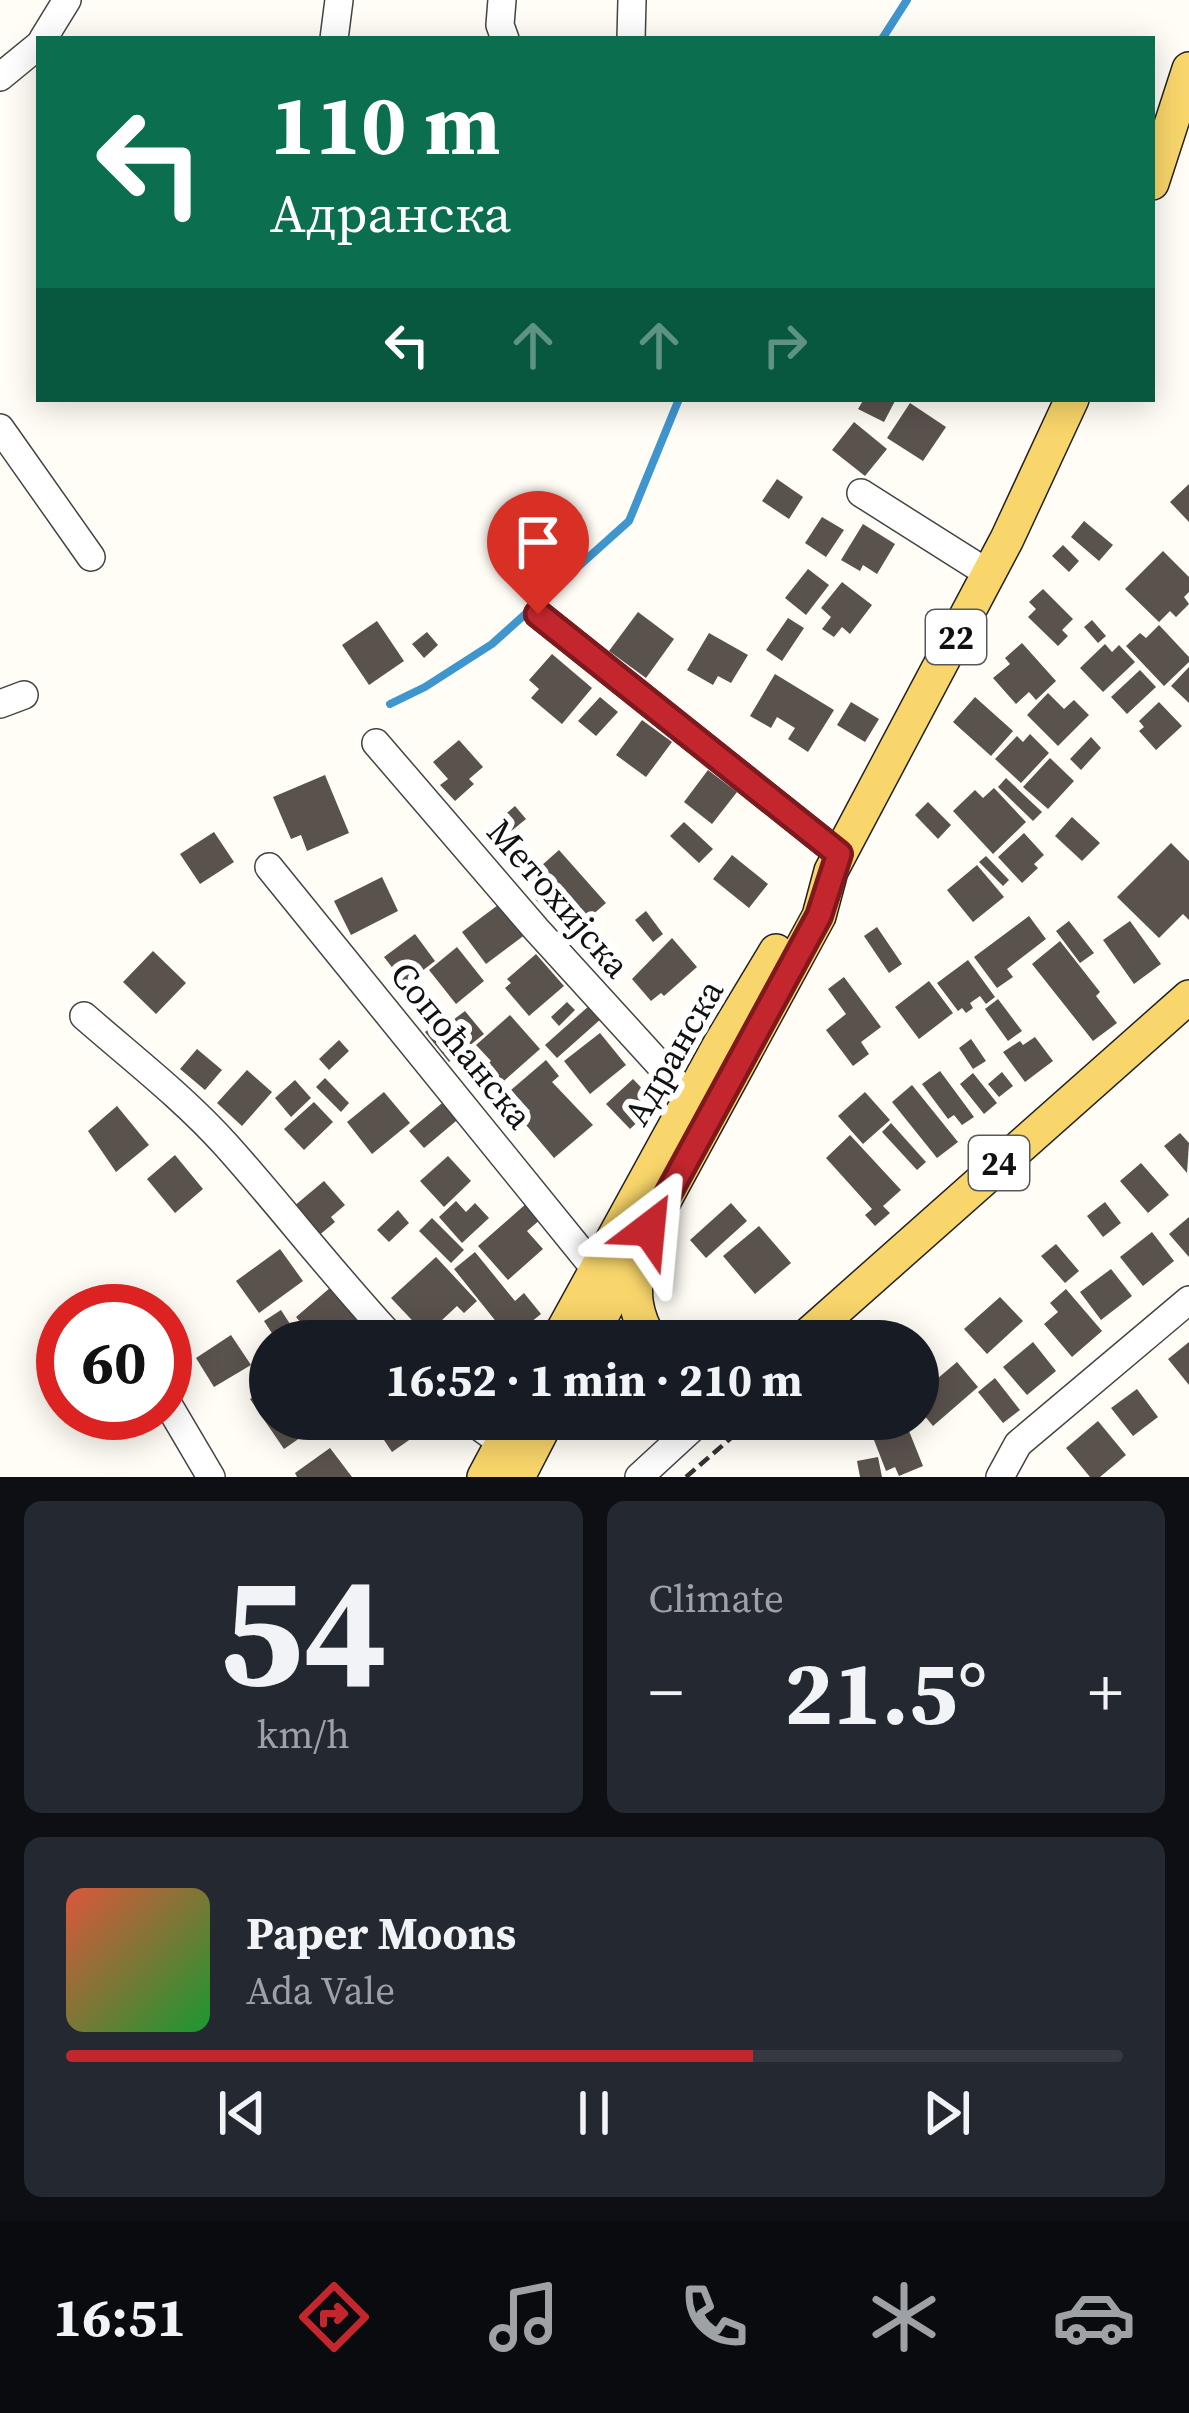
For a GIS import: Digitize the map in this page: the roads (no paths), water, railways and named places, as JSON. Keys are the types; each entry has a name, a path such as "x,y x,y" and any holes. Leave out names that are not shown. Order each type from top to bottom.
{"main road":[{"path":"1155,177 1180,124 1189,69"},
{"name":"Адранска","path":"579,1320 596,1270 690,1098 803,907 835,862 989,574 1071,402"},
{"name":"Адранска","path":"583,1320 649,1229 819,916 835,862"},
{"name":"24","path":"819,1320 1189,997"},
{"path":"640,1320 634,1293 649,1229"},
{"path":"484,1477 516,1449"}],"street":[{"path":"45,36 67,0"},
{"path":"334,36 339,0"},
{"path":"502,0 504,36"},
{"path":"631,36 632,0"},
{"path":"0,77 36,46"},
{"path":"0,428 92,557"},
{"path":"861,493 989,574"},
{"path":"538,614 835,862"},
{"name":"Метохијска","path":"376,743 690,1098"},
{"name":"Сопоћанска","path":"269,867 596,1270"},
{"path":"84,1016 192,1110 375,1320"},
{"path":"1000,1477 1018,1444 1189,1300"},
{"path":"189,1440 211,1477"},
{"path":"639,1477 679,1440"}],"waterway":[{"path":"884,36 907,0"},
{"path":"390,704 492,644 629,521 678,402"}]}
